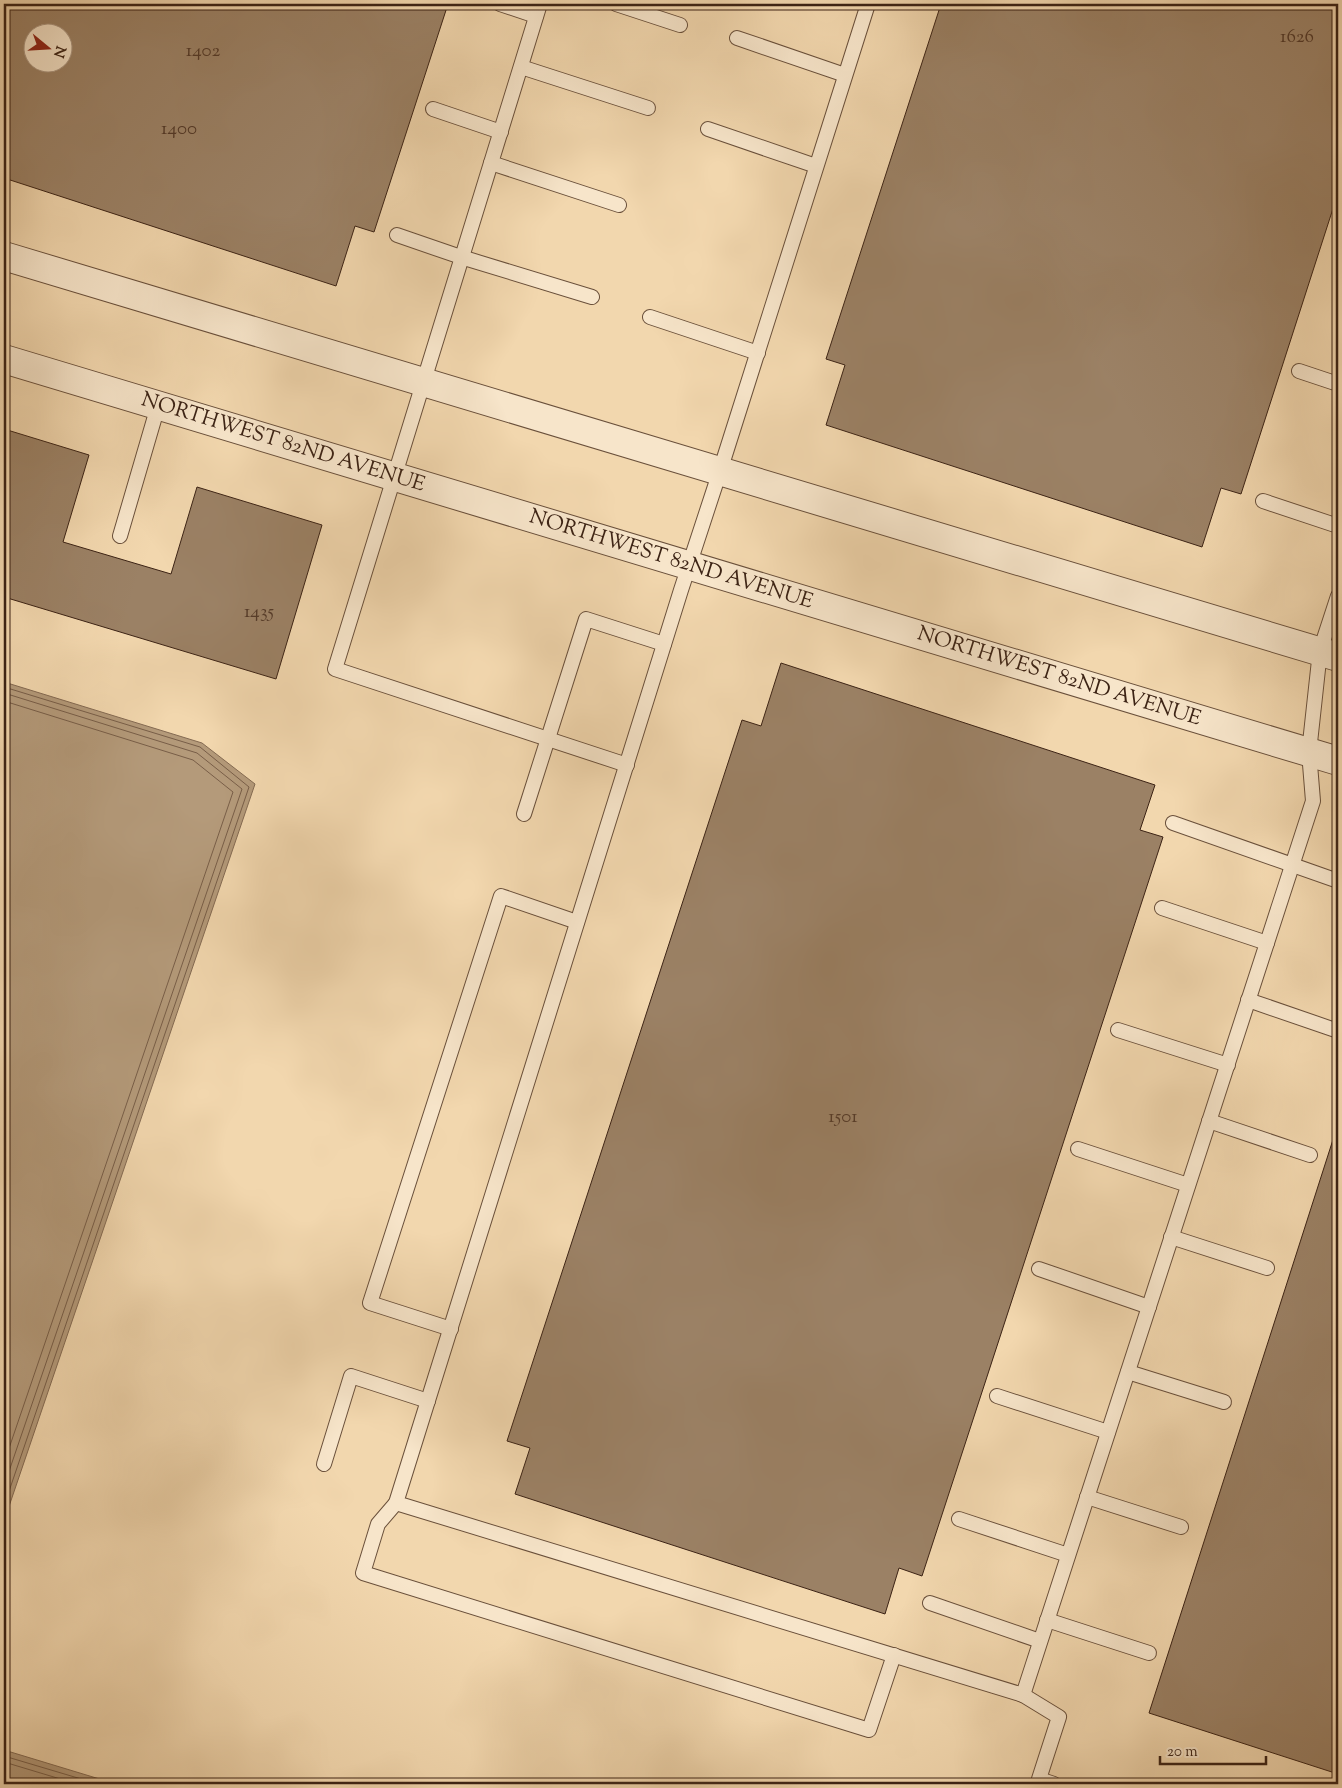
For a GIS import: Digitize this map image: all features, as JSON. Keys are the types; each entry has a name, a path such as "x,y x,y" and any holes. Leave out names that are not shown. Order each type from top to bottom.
{"street":[{"path":"4,256 1329,654"},
{"name":"NORTHWEST 82ND AVENUE","path":"4,359 1338,761"}],"lane":[{"path":"500,4 538,10 335,669 627,765"},
{"path":"616,4 680,25"},
{"path":"868,4 664,644 396,1503 378,1524 363,1573 869,1730 894,1655"},
{"path":"736,38 845,75"},
{"path":"520,67 648,108"},
{"path":"433,109 501,132"},
{"path":"708,129 816,166"},
{"path":"491,163 619,205"},
{"path":"397,235 461,257 592,297"},
{"path":"650,317 758,352"},
{"path":"1299,371 1338,384"},
{"path":"120,536 158,406"},
{"path":"1263,500 1338,526"},
{"path":"1023,1695 1313,801 1309,752 1329,654 1338,596"},
{"path":"524,814 586,619 664,644"},
{"path":"1172,823 1292,866 1338,880"},
{"path":"451,1329 370,1304 501,896 577,922"},
{"path":"1162,908 1267,943"},
{"path":"1248,1000 1338,1031"},
{"path":"1118,1030 1228,1065"},
{"path":"1209,1121 1310,1155"},
{"path":"1078,1149 1188,1185"},
{"path":"1172,1237 1267,1268"},
{"path":"1039,1269 1149,1307"},
{"path":"1128,1372 1224,1402"},
{"path":"324,1464 351,1376 428,1401"},
{"path":"997,1396 1108,1432"},
{"path":"1087,1497 1181,1527"},
{"path":"396,1503 1023,1695 1059,1717 1039,1779 1054,1784"},
{"path":"960,1518 1068,1556"},
{"path":"930,1603 1040,1641"},
{"path":"1047,1620 1149,1653"}],"water":[{"path":"4,682 202,743 255,784 4,1521"},
{"path":"4,1750 116,1784 4,1784"}],"building":[{"path":"4,4 448,4 374,232 355,226 336,286 4,178"},
{"path":"941,4 1338,4 1338,193 1241,494 1221,488 1202,547 826,425 845,365 826,359"},
{"path":"4,429 89,455 63,542 171,574 197,487 322,525 276,679 4,597"},
{"path":"781,663 1155,785 1140,830 1163,837 922,1576 899,1568 885,1614 515,1494 530,1448 507,1441 742,720 761,726"},
{"path":"1338,1124 1338,1774 1149,1713"}]}
